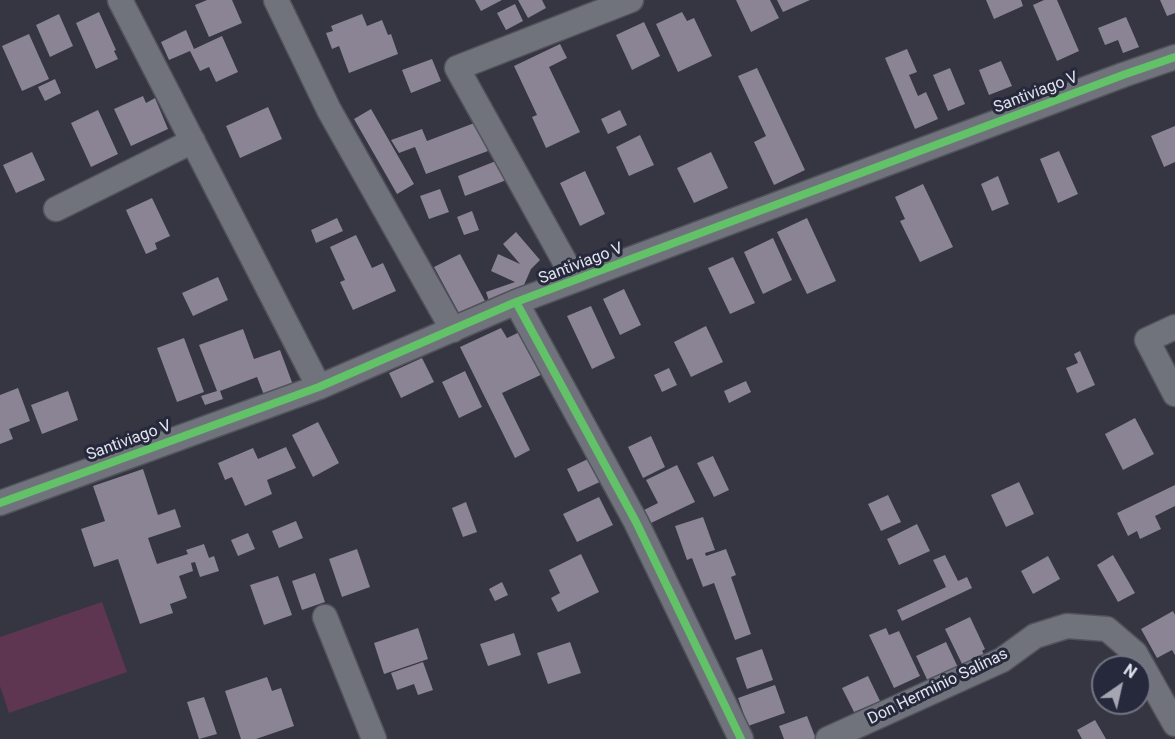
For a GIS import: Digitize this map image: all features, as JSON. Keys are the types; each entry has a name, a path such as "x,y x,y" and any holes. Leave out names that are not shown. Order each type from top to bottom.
{"street":[{"path":"120,0 319,387"},
{"path":"276,0 328,110 453,330"},
{"path":"575,280 457,68 632,0"},
{"name":"Santiviago V","path":"0,502 319,387 516,302 1175,57"},
{"path":"56,209 192,141"},
{"path":"516,302 636,522 741,739"},
{"path":"1175,327 1147,340 1175,394"},
{"path":"325,617 374,739"},
{"name":"Don Herminio Salinas","path":"828,739 1002,660 1035,636 1067,626 1107,629 1135,653 1175,724"}],"shaded area":[{"path":"102,602 127,672 9,713 0,686 0,637"}],"building":[{"path":"207,0 232,0 242,23 209,37 195,5"},
{"path":"475,0 502,0 481,11"},
{"path":"518,0 542,0 546,8 528,18"},
{"path":"736,0 770,0 779,18 751,32"},
{"path":"777,0 810,0 783,12"},
{"path":"986,0 1021,0 1023,6 994,19"},
{"path":"1044,0 1057,0 1079,51 1057,61 1033,5"},
{"path":"1160,0 1175,0 1175,13 1167,16"},
{"path":"515,4 523,21 506,30 497,13"},
{"path":"99,12 118,59 96,69 76,23"},
{"path":"682,12 687,21 694,18 712,56 678,72 656,24"},
{"path":"59,14 73,46 50,57 36,25"},
{"path":"362,14 367,26 382,20 388,35 391,34 398,54 349,73 339,46 332,49 326,33 333,31 331,26"},
{"path":"1126,17 1139,47 1123,53 1118,40 1105,45 1098,28"},
{"path":"644,22 660,56 632,70 616,35"},
{"path":"186,30 194,49 222,36 238,72 216,82 209,67 200,71 190,51 169,60 161,42"},
{"path":"29,34 49,79 22,91 2,46"},
{"path":"560,44 567,58 549,67 580,132 546,148 532,117 537,115 514,66"},
{"path":"907,49 917,72 909,75 918,96 926,92 938,119 915,129 885,58"},
{"path":"432,59 441,81 411,93 402,70"},
{"path":"1001,61 1012,86 989,95 979,70"},
{"path":"757,68 805,170 774,185 754,142 766,136 738,76"},
{"path":"950,68 965,104 948,111 933,75"},
{"path":"55,79 61,93 45,101 38,87"},
{"path":"143,96 146,103 155,98 168,129 131,146 114,109"},
{"path":"268,107 282,139 240,158 226,126"},
{"path":"371,109 414,184 397,194 354,119"},
{"path":"98,110 118,154 91,167 71,123"},
{"path":"620,110 627,125 608,134 601,119"},
{"path":"477,122 488,151 426,174 415,147 399,153 391,140 422,129 427,141"},
{"path":"1175,126 1175,162 1164,167 1151,136"},
{"path":"640,135 654,165 629,176 616,147"},
{"path":"1059,151 1078,194 1058,203 1040,159"},
{"path":"32,152 45,180 16,193 3,165"},
{"path":"711,152 728,188 694,203 677,168"},
{"path":"501,159 509,179 465,196 458,176"},
{"path":"585,171 605,214 580,226 560,183"},
{"path":"998,176 1009,204 992,211 981,184"},
{"path":"923,184 953,247 920,262 900,221 905,219 895,197"},
{"path":"440,189 449,212 429,219 420,196"},
{"path":"152,198 170,236 155,243 157,249 146,254 126,210"},
{"path":"472,211 479,230 464,235 457,217"},
{"path":"337,218 343,231 316,243 311,230"},
{"path":"807,218 836,281 807,294 777,232"},
{"path":"516,232 540,260 531,269 524,285 527,294 491,307 486,292 515,282 491,271 498,254 520,264 503,244"},
{"path":"356,235 372,268 383,263 396,291 353,310 340,282 345,280 330,247"},
{"path":"773,238 792,280 763,294 744,252"},
{"path":"460,254 485,301 460,315 434,267"},
{"path":"733,257 755,303 730,314 708,268"},
{"path":"218,277 228,300 193,316 182,293"},
{"path":"624,289 641,325 620,335 603,299"},
{"path":"591,306 615,358 592,369 567,316"},
{"path":"706,326 723,362 691,377 674,342"},
{"path":"501,328 507,338 526,329 547,372 502,393 530,450 515,458 460,347"},
{"path":"243,329 254,359 280,350 293,385 264,395 257,377 220,391 223,399 205,405 201,396 217,391 199,345"},
{"path":"184,338 204,392 177,402 157,348"},
{"path":"1080,351 1095,385 1077,393 1066,368 1078,363 1074,354"},
{"path":"422,358 434,382 401,398 389,373"},
{"path":"669,368 677,385 662,392 654,375"},
{"path":"465,371 482,407 459,418 442,382"},
{"path":"746,381 751,392 729,403 724,391"},
{"path":"18,388 30,421 9,429 13,439 0,444 0,395"},
{"path":"68,391 78,420 42,434 31,405"},
{"path":"1135,418 1154,454 1123,470 1105,434"},
{"path":"318,422 339,463 313,477 292,435"},
{"path":"651,436 665,467 643,478 628,447"},
{"path":"286,447 296,468 267,480 272,494 245,506 232,477 225,480 218,463 253,448 258,459"},
{"path":"713,456 729,490 714,497 697,463"},
{"path":"590,458 602,481 578,492 567,469"},
{"path":"677,465 695,502 651,523 644,510 658,503 646,480"},
{"path":"143,469 158,515 175,509 181,527 148,538 157,564 188,554 186,550 204,544 209,558 214,556 219,571 200,577 195,562 191,563 193,571 179,576 187,598 170,604 173,613 140,624 118,559 94,567 81,529 105,521 93,486"},
{"path":"1019,482 1034,514 1006,527 991,495"},
{"path":"1175,485 1175,506 1155,516 1161,529 1140,539 1137,531 1128,536 1117,513"},
{"path":"888,495 901,522 881,531 868,504"},
{"path":"599,497 613,525 577,542 563,514"},
{"path":"466,502 477,532 463,537 452,508"},
{"path":"703,517 715,550 705,553 706,556 726,549 736,575 731,577 751,634 735,640 714,583 703,587 692,558 687,560 675,526"},
{"path":"296,521 303,538 279,548 272,531"},
{"path":"917,524 930,551 899,565 887,539"},
{"path":"248,533 255,549 238,556 231,540"},
{"path":"357,549 370,587 342,597 329,559"},
{"path":"581,554 599,592 558,612 551,598 560,593 549,570"},
{"path":"945,555 958,581 967,577 972,588 902,621 897,610 946,587 933,560"},
{"path":"1113,555 1135,593 1118,602 1097,565"},
{"path":"1048,556 1060,579 1033,594 1021,571"},
{"path":"315,573 325,602 302,610 292,581"},
{"path":"278,576 292,615 264,625 250,585"},
{"path":"502,582 508,595 495,601 489,589"},
{"path":"1173,611 1175,615 1175,655 1172,650 1157,658 1141,629"},
{"path":"970,617 985,649 982,651 987,660 965,670 945,629"},
{"path":"418,628 428,659 384,674 374,643"},
{"path":"886,628 889,635 899,631 920,676 894,688 869,635"},
{"path":"514,633 521,655 488,666 480,644"},
{"path":"570,642 581,673 548,684 537,653"},
{"path":"946,642 962,676 932,690 916,656"},
{"path":"762,649 773,680 747,689 736,658"},
{"path":"423,662 433,690 418,695 414,684 397,690 391,673"},
{"path":"868,676 880,701 854,712 842,688"},
{"path":"267,677 272,691 281,688 294,726 256,739 241,739 225,691"},
{"path":"775,685 785,713 748,726 738,698"},
{"path":"204,697 217,734 199,739 187,702"},
{"path":"807,716 816,739 784,739 779,726"},
{"path":"1095,720 1106,739 1082,739 1077,730"}],"cycle path":[{"path":"0,503 319,387 516,302 1175,57"},
{"path":"516,302 636,522 741,739"}]}
